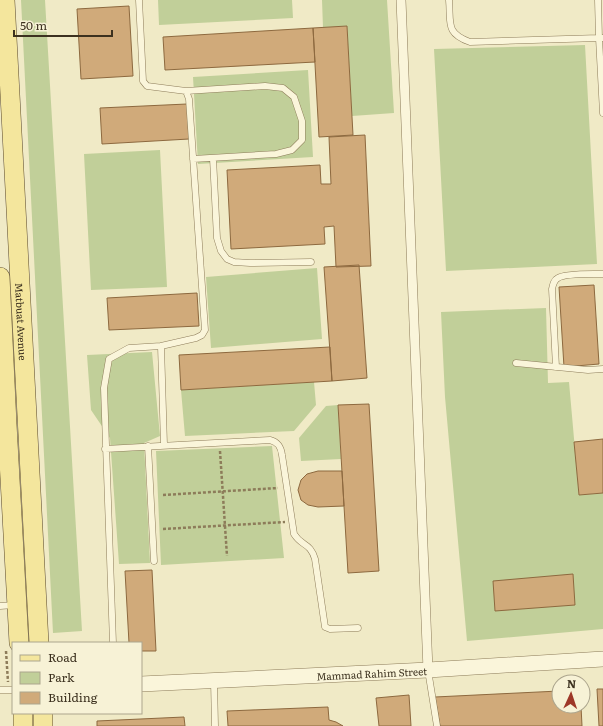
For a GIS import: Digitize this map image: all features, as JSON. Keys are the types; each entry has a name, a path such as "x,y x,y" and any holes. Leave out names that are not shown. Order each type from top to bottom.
{"main road":[{"name":"Matbuat Avenue","path":"4,0 39,642"},
{"name":"Matbuat Avenue","path":"0,277 8,605 19,642"},
{"path":"43,714 43,726"}],"street":[{"path":"401,0 428,670"},
{"name":"Mammad Rahim Street","path":"142,684 428,670 603,658"}],"lane":[{"path":"139,0 143,81 147,86 186,91 265,86 283,88 294,97 302,121 302,140 292,150 276,154 193,159"},
{"path":"449,0 450,26 455,35 470,42 601,38"},
{"path":"598,0 601,38 603,113"},
{"path":"113,642 104,388 109,359 129,348 160,346 196,338 202,335 204,330 189,99 186,91"},
{"path":"213,158 217,238 220,251 227,259 234,262 250,264 311,262"},
{"path":"556,367 552,289 554,281 559,277 565,276 603,274"},
{"path":"160,346 164,445"},
{"path":"516,363 588,370 603,369"},
{"path":"105,449 270,440 276,442 281,448 294,534 298,540 312,550 325,627 330,629 358,628"},
{"path":"148,446 154,561"},
{"path":"428,670 438,726"},
{"path":"214,681 215,726"},
{"path":"0,690 12,690"}],"path":[{"path":"219,443 227,556"},
{"path":"163,495 287,487"},
{"path":"163,529 292,522"}],"green space":[{"path":"21,0 45,0 82,631 53,633"},
{"path":"158,0 292,0 293,18 159,25"},
{"path":"322,0 387,0 394,113 352,116 347,26 323,28"},
{"path":"585,45 597,264 446,271 434,49"},
{"path":"308,70 313,157 198,164 193,77"},
{"path":"160,150 167,287 91,290 84,154"},
{"path":"317,268 322,339 211,348 206,277"},
{"path":"546,308 548,383 569,382 579,495 603,493 603,629 467,641 445,397 441,312"},
{"path":"152,352 160,436 144,443 150,563 119,564 110,438 91,410 87,355"},
{"path":"314,382 316,405 294,431 185,436 181,390"},
{"path":"338,405 341,459 301,461 299,438 326,406"},
{"path":"272,446 284,558 161,565 156,451"}],"building":[{"path":"129,6 133,76 81,79 77,9"},
{"path":"347,26 353,135 319,137 313,28"},
{"path":"313,28 315,62 165,70 163,37"},
{"path":"187,104 189,139 102,144 100,108"},
{"path":"365,135 371,266 336,267 334,226 324,227 325,244 231,249 227,170 320,165 321,184 331,184 329,137"},
{"path":"359,265 367,378 332,381 324,267"},
{"path":"594,285 599,364 564,367 559,287"},
{"path":"197,293 199,326 109,330 107,298"},
{"path":"330,347 332,381 181,390 179,355"},
{"path":"369,404 379,571 348,573 338,405"},
{"path":"603,439 603,493 579,495 574,442"},
{"path":"318,471 342,471 344,506 318,507 308,505 301,500 298,490 301,480 307,474"},
{"path":"152,570 156,651 142,651 142,642 129,642 125,571"},
{"path":"573,574 575,605 495,611 493,581"},
{"path":"597,689 603,689 603,726 599,726"},
{"path":"551,691 551,714 581,714 582,726 440,726 435,697"},
{"path":"409,695 411,726 379,726 376,698"},
{"path":"328,707 329,720 343,726 228,726 227,711"},
{"path":"184,717 185,726 97,726 97,721"}]}
